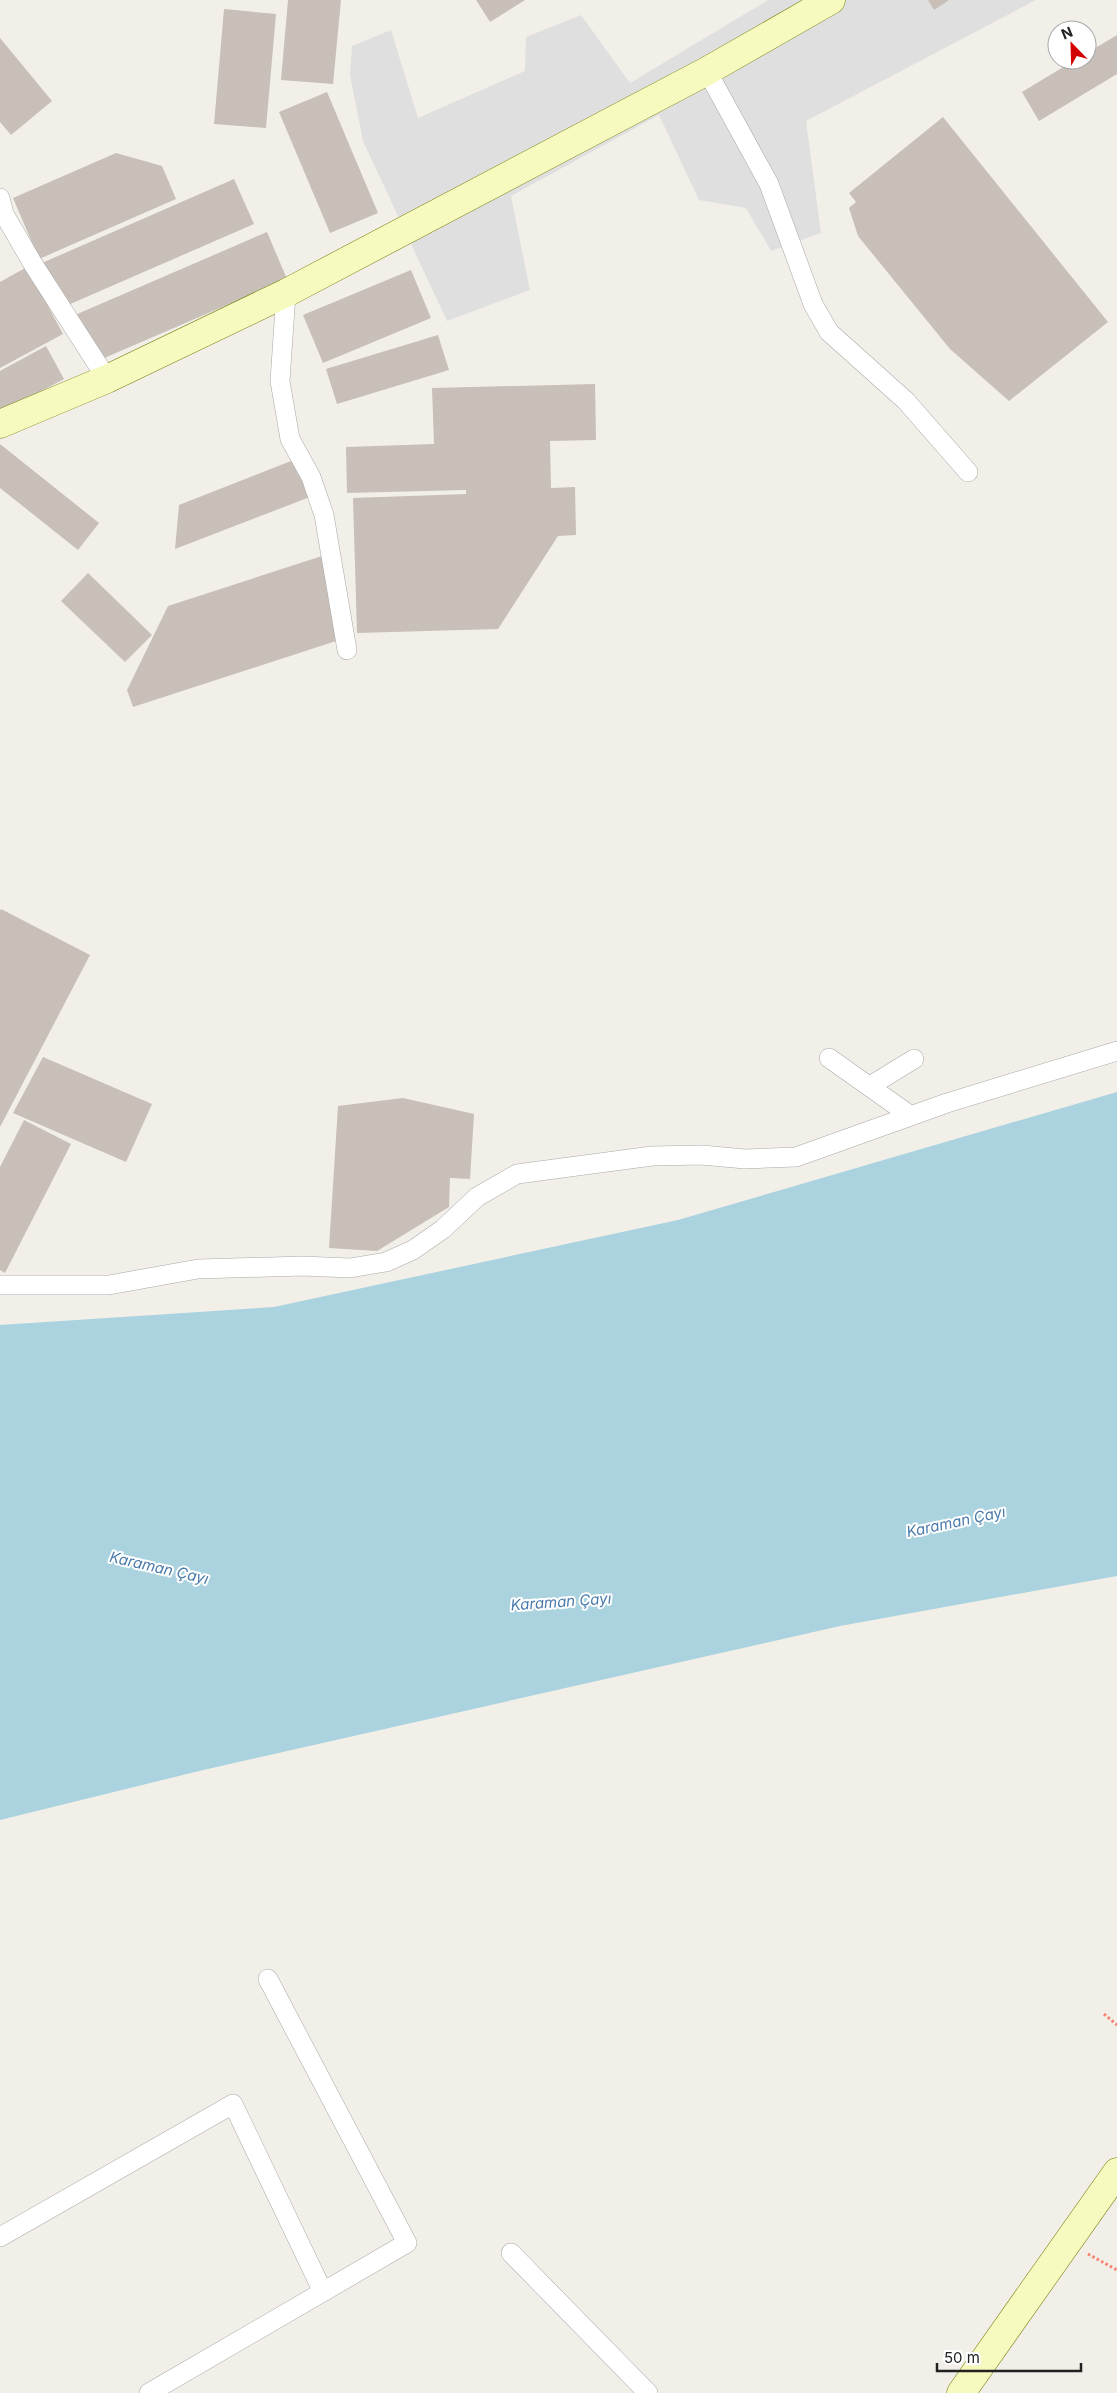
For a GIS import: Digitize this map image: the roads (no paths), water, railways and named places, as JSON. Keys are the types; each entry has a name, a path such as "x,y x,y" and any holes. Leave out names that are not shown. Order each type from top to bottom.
{"street":[{"path":"0,424 107,379 286,293 707,71 831,0"},
{"path":"707,71 769,184 813,304 829,332 906,401 968,472"},
{"path":"0,198 4,214 33,264 107,379"},
{"path":"286,293 280,381 290,439 311,477 324,515 347,650"},
{"path":"0,1286 109,1285 198,1268 302,1266 350,1268 386,1262 413,1250 443,1230 477,1196 517,1174 652,1156 702,1155 745,1159 796,1156 911,1116 1117,1050"},
{"path":"829,1058 911,1116"},
{"path":"870,1086 914,1059"},
{"path":"149,2393 407,2243 268,1979"},
{"path":"0,2237 234,2104 322,2292"},
{"path":"961,2393 1117,2172"},
{"path":"511,2252 648,2393"}],"water":[{"name":"Karaman Çayı","path":"1117,1092 1117,1576 840,1626 199,1771 0,1820 0,1325 274,1307 678,1220"}]}
